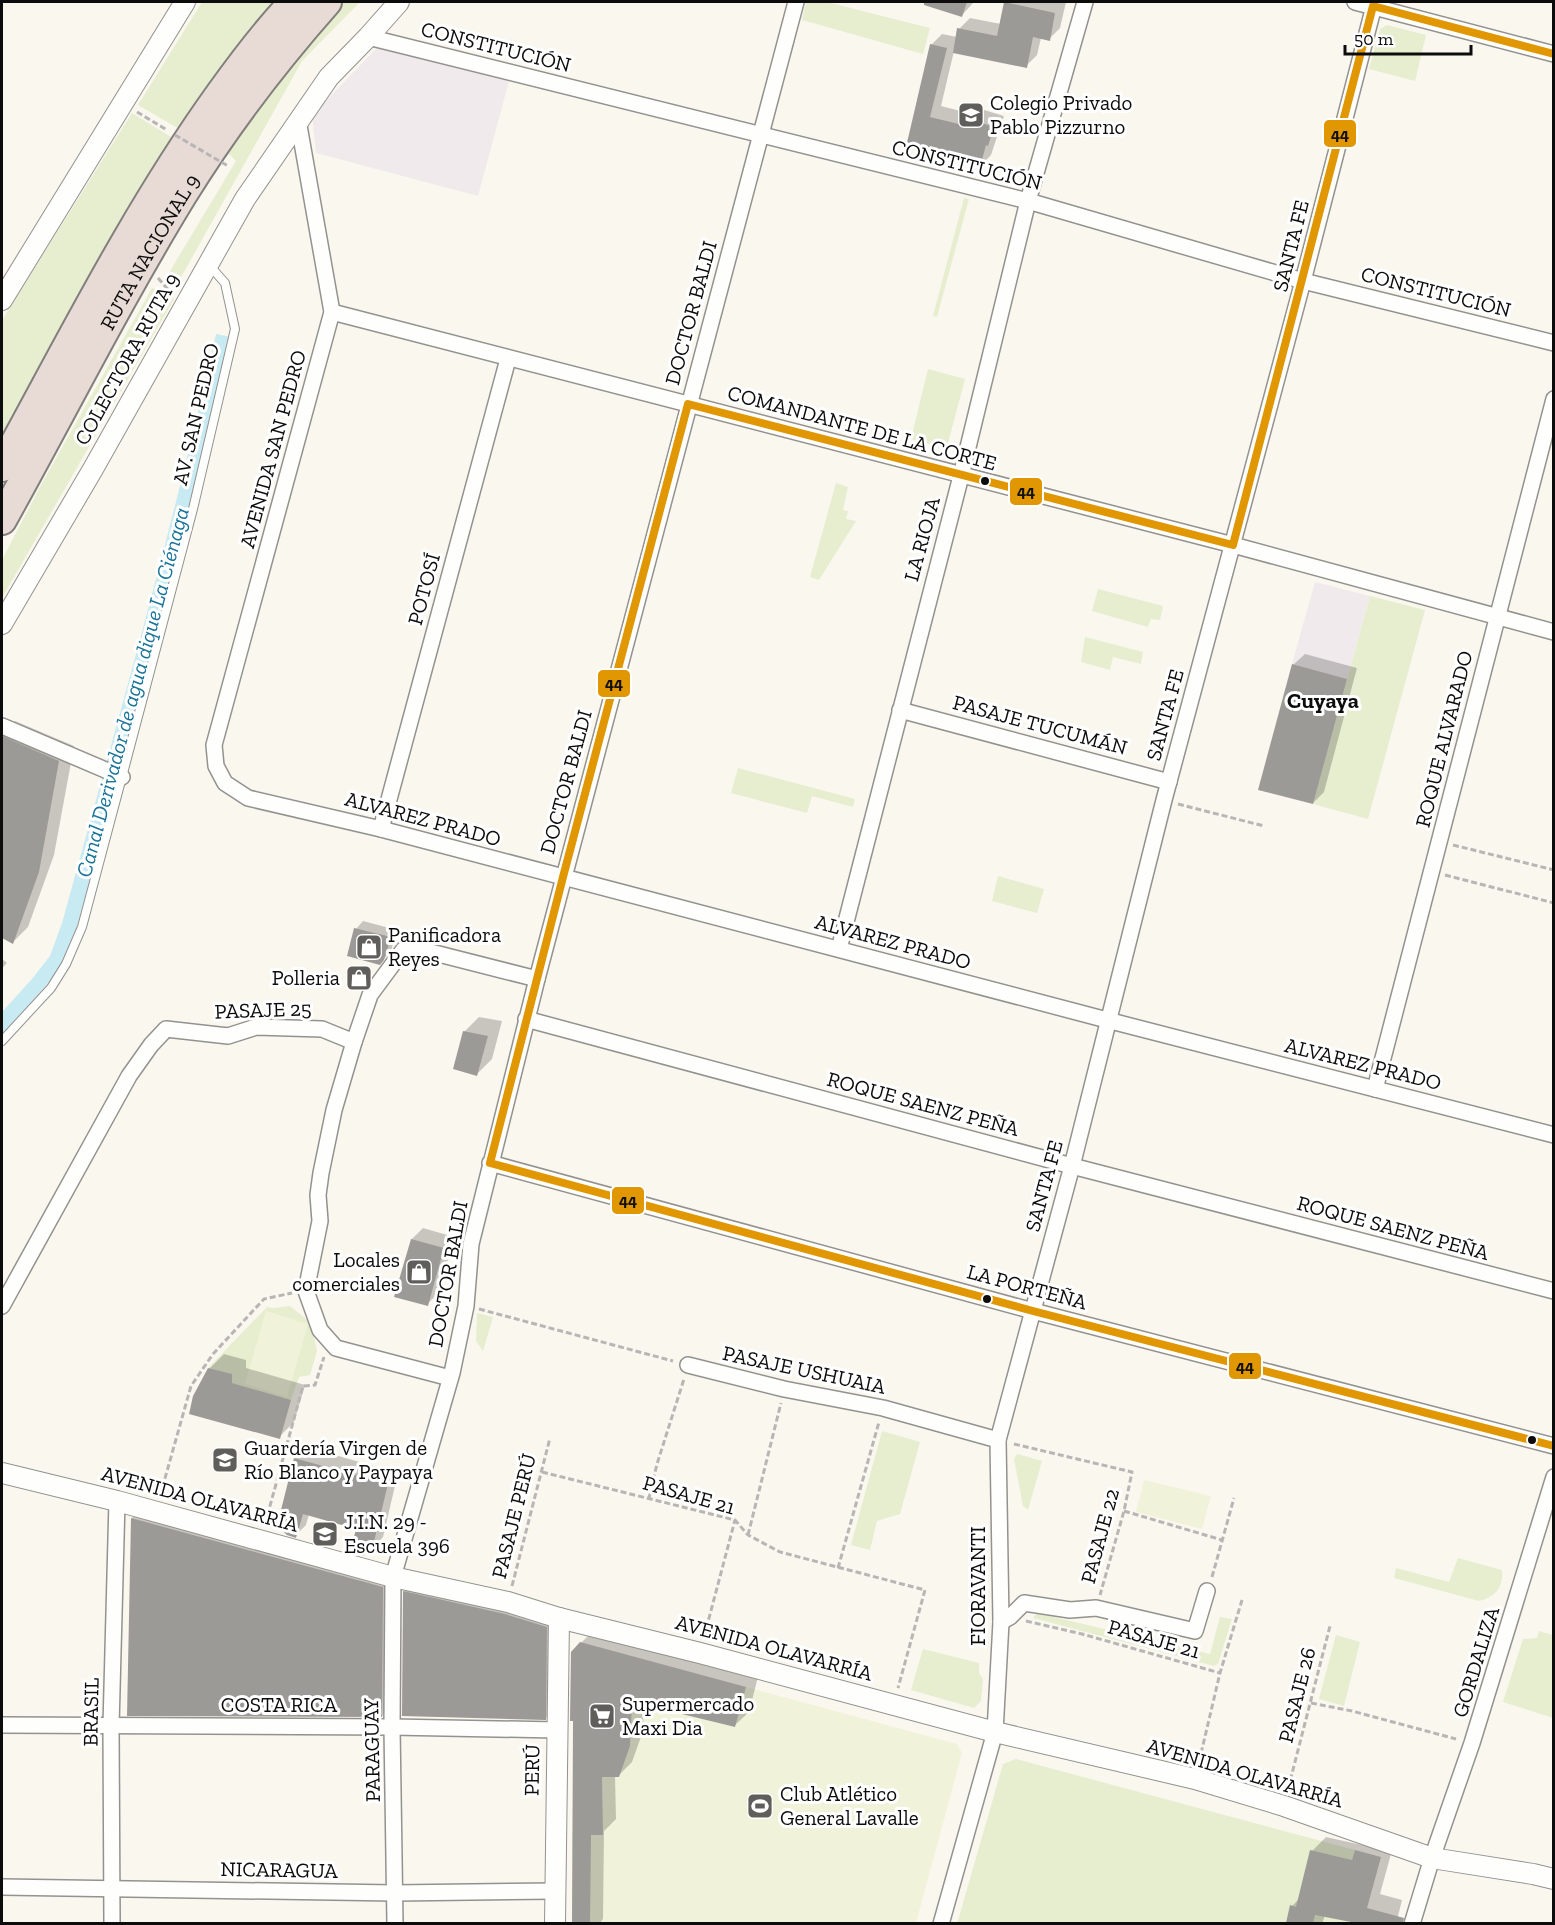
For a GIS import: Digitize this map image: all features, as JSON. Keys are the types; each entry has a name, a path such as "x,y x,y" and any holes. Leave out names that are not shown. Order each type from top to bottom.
{"highway":[{"name":"RUTA NACIONAL 9","path":"2,520 139,269 183,194 264,76 327,2"},
{"name":"RUTA NACIONAL 9","path":"2,467 157,189 190,137 290,5"}],"street":[{"path":"2,300 185,2"},
{"name":"COLECTORA RUTA 9","path":"2,624 93,469 245,199 329,77 399,2"},
{"name":"DOCTOR BALDI","path":"393,1577 450,1378 466,1306 471,1244 526,1019 796,2"},
{"name":"LA RIOJA","path":"839,949 961,476 1028,201 1085,2"},
{"path":"1355,2 1374,4 1554,54"},
{"name":"SANTA FE","path":"998,1440 1072,1166 1164,800 1303,281 1374,4"},
{"name":"CONSTITUCIÓN","path":"368,37 1028,201 1303,281 1554,343"},
{"name":"AVENIDA SAN PEDRO","path":"225,783 216,766 214,745 332,312 298,120"},
{"name":"COMANDANTE DE LA CORTE","path":"332,312 1233,545 1554,632"},
{"name":"POTOSÍ","path":"381,829 508,359"},
{"name":"ROQUE ALVARADO","path":"1375,1089 1554,399"},
{"name":"PASAJE TUCUMÁN","path":"900,710 1169,782"},
{"path":"2,726 122,777"},
{"name":"ALVAREZ PRADO","path":"225,783 248,798 381,829 1554,1135"},
{"path":"450,1378 336,1348 320,1330 306,1291 320,1221 318,1195 321,1173 334,1110 370,995 404,949 415,948 537,979"},
{"name":"ROQUE SAENZ PEÑA","path":"526,1019 1072,1166 1554,1291"},
{"name":"PASAJE 25","path":"2,1306 129,1076 151,1045 166,1029 228,1036 256,1027 322,1029 354,1042"},
{"name":"LA PORTEÑA","path":"490,1163 1033,1311 1554,1446"},
{"name":"PASAJE USHUAIA","path":"688,1365 784,1389 883,1408 998,1440"},
{"name":"FIORAVANTI","path":"941,1923 995,1732 1005,1620 998,1440"},
{"name":"AVENIDA OLAVARRÍA","path":"2,1473 117,1501 393,1577 508,1602 559,1618 700,1653 995,1732 1195,1779 1284,1806 1432,1858 1533,1874 1554,1881"},
{"name":"GORDALIZA","path":"1412,1923 1472,1743 1554,1477"},
{"name":"BRASIL","path":"112,1923 111,1726 117,1501"},
{"name":"PARAGUAY","path":"393,1577 392,1727 395,1923"},
{"path":"1005,1620 1024,1603 1070,1610 1096,1608 1195,1631 1208,1591"},
{"name":"PERÚ","path":"555,1923 559,1618"},
{"name":"COSTA RICA","path":"2,1725 557,1730"},
{"name":"NICARAGUA","path":"2,1887 395,1893 555,1892"}],"lane":[{"name":"AV. SAN PEDRO","path":"2,1041 51,987 66,964 82,927 122,777 193,509 235,329 225,283 209,264"}],"path":[{"path":"138,112 228,166"},
{"path":"1164,800 1264,826"},
{"path":"1440,842 1554,870"},
{"path":"1432,872 1554,903"},
{"path":"157,1513 165,1474 191,1386 213,1354 264,1299 306,1291"},
{"path":"466,1306 688,1365 657,1464 649,1498"},
{"path":"261,1540 303,1386 315,1385 329,1341"},
{"path":"748,1535 784,1389"},
{"path":"838,1568 883,1408"},
{"name":"PASAJE PERÚ","path":"508,1602 550,1438"},
{"name":"PASAJE 22","path":"998,1440 1132,1472 1124,1511 1096,1608"},
{"name":"PASAJE 21","path":"542,1472 735,1520 748,1535 780,1552 925,1590 894,1704"},
{"path":"1208,1591 1234,1498"},
{"path":"1124,1511 1222,1540"},
{"path":"700,1653 735,1520"},
{"path":"1195,1779 1220,1673 1242,1600"},
{"name":"PASAJE 21","path":"1005,1620 1082,1634 1220,1673"},
{"name":"PASAJE 26","path":"1284,1806 1330,1626"},
{"path":"1311,1703 1352,1711 1472,1743"}],"shaded area":[{"path":"377,48 509,81 478,196 316,153 312,115"},
{"path":"1315,582 1370,596 1347,679 1292,664"}],"green space":[{"path":"202,2 277,2 217,72 181,130 138,105"},
{"path":"340,2 360,2 302,61 180,279 170,271 236,161 226,151"},
{"path":"806,2 827,2 930,28 923,54 802,20"},
{"path":"1387,25 1426,35 1415,81 1369,69 1380,29"},
{"path":"132,113 176,140 2,444 2,320"},
{"path":"964,198 969,199 937,317 933,316"},
{"path":"152,288 174,299 2,598 2,560 41,485"},
{"path":"928,369 965,379 948,443 939,447 911,439"},
{"path":"836,483 848,487 843,510 848,511 846,519 856,521 819,580 810,577"},
{"path":"1098,589 1163,606 1160,620 1151,619 1148,627 1092,611"},
{"path":"1370,596 1425,610 1368,819 1313,804"},
{"path":"1085,637 1143,652 1141,664 1113,657 1110,670 1081,662"},
{"path":"738,768 855,799 853,807 812,796 807,813 731,793"},
{"path":"998,876 1044,889 1037,913 992,901"},
{"path":"290,1306 311,1323 317,1351 310,1375 299,1377 291,1400 232,1383 231,1374 208,1368 267,1307"},
{"path":"266,1311 308,1324 287,1397 245,1384"},
{"path":"477,1313 493,1317 483,1351 476,1341"},
{"path":"882,1431 920,1442 900,1514 877,1521 870,1550 851,1545"},
{"path":"1017,1454 1042,1461 1028,1510 1023,1506 1014,1459"},
{"path":"1144,1480 1211,1496 1202,1529 1136,1512"},
{"path":"1458,1558 1502,1570 1502,1581 1494,1594 1479,1601 1394,1578 1396,1568 1449,1582"},
{"path":"1037,1613 1210,1654 1220,1617 1232,1619 1218,1664 1214,1666 1033,1618"},
{"path":"1539,1631 1553,1635 1553,1718 1503,1702 1523,1639 1537,1638"},
{"path":"1336,1635 1360,1642 1344,1706 1319,1699"},
{"path":"923,1649 979,1663 979,1673 983,1679 981,1701 974,1708 911,1690"},
{"name":"Club Atlético General Lavalle","path":"746,1687 957,1744 962,1753 916,1923 572,1924 573,1778 619,1777 630,1746 632,1704 735,1727"},
{"path":"1016,1759 1355,1850 1350,1866 1345,1858 1310,1851 1350,1923 957,1924 1003,1764"}],"water":[{"name":"Canal Derivador de agua dique La Ciénaga","path":"216,334 231,337 214,411 158,633 77,927 64,963 2,1034 2,1012 50,956 62,923 162,556"}],"building":[{"path":"924,2 967,2 962,17 924,5"},
{"path":"1004,2 1055,13 1050,41 1033,37 1027,68 953,53 957,28 997,36"},
{"path":"930,44 947,48 930,117 967,126 969,119 994,127 980,167 906,147"},
{"path":"1292,664 1347,679 1313,804 1258,790"},
{"path":"2,736 59,761 39,872 13,944 2,938"},
{"name":"Panificadora Reyes","path":"354,928 391,937 384,960 380,965 347,956"},
{"path":"463,1031 488,1036 477,1076 453,1069"},
{"name":"Locales comerciales","path":"411,1239 444,1248 428,1306 394,1297"},
{"path":"208,1368 232,1374 232,1383 291,1400 280,1439 189,1414 193,1396"},
{"path":"294,1458 388,1484 372,1550 363,1556 350,1553 356,1529 303,1514 296,1538 287,1535 277,1526"},
{"path":"131,1518 383,1587 382,1717 127,1716"},
{"path":"403,1591 505,1614 547,1627 546,1720 402,1716"},
{"name":"Supermercado Maxi Dia","path":"580,1642 746,1687 735,1727 632,1704 630,1746 619,1777 602,1777 603,1835 591,1835 590,1923 572,1923 571,1652"},
{"path":"1310,1850 1352,1860 1355,1850 1381,1857 1367,1908 1404,1918 1403,1923 1350,1923 1315,1915 1313,1923 1286,1923 1290,1905 1296,1907"}],"transit line":[{"name":"44","path":"1554,54 1373,6 1233,545 688,404 490,1163 1033,1311 1554,1446"}],"place":[{"name":"Colegio Privado Pablo Pizzurno","path":"971,115"},
{"name":"Panificadora Reyes","path":"369,947"},
{"name":"Polleria","path":"359,978"},
{"name":"Locales comerciales","path":"419,1272"},
{"name":"Guardería Virgen de Río Blanco y Paypaya","path":"225,1460"},
{"name":"J.I.N. 29 - Escuela 396","path":"325,1534"},
{"name":"Supermercado Maxi Dia","path":"602,1716"},
{"name":"Club Atlético General Lavalle","path":"760,1806"}],"district":[{"name":"Cuyaya","path":"1323,700"}]}
